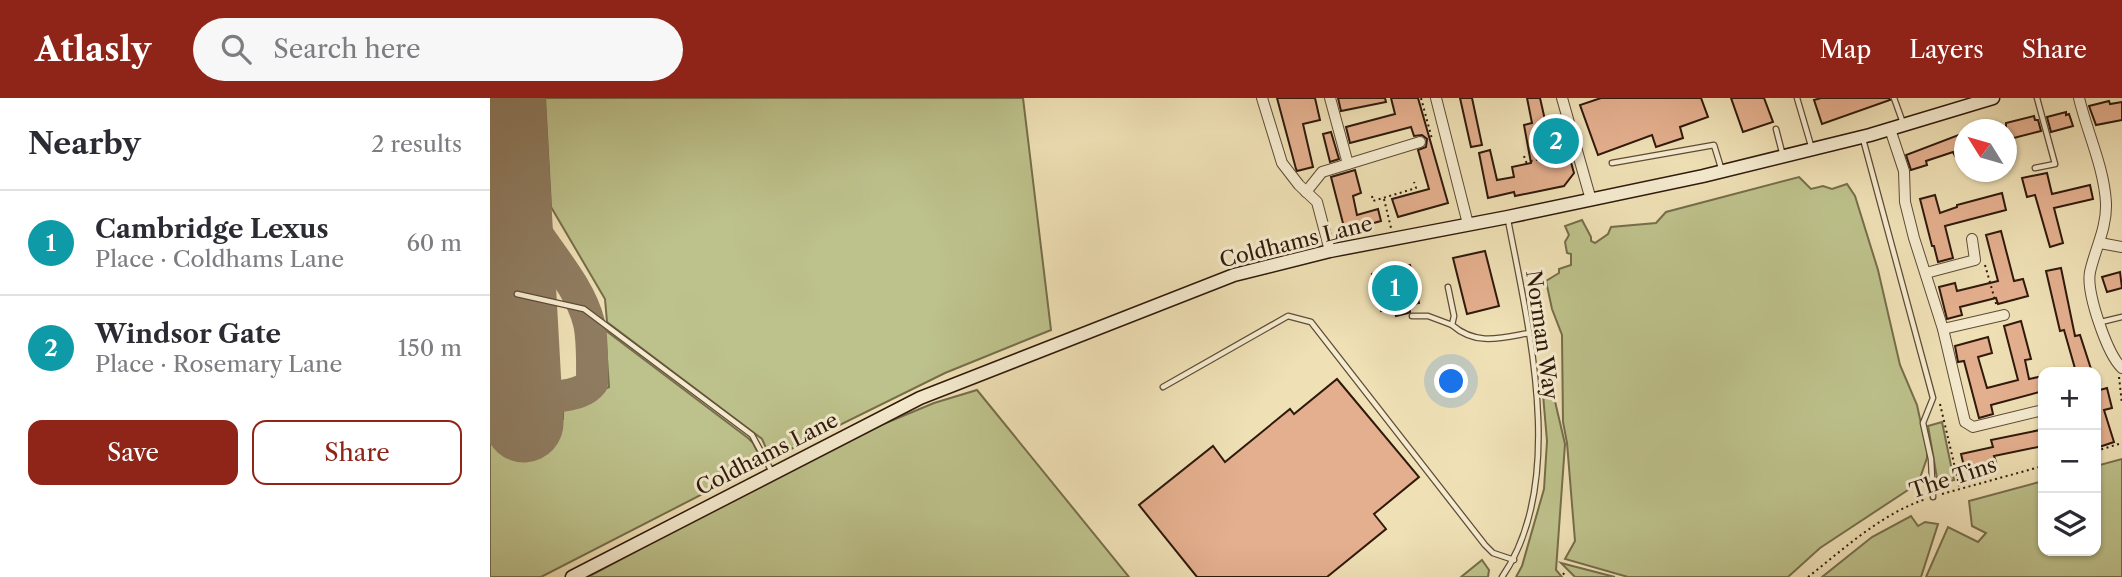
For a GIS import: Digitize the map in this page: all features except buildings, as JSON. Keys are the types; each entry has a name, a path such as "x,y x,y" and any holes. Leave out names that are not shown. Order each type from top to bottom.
{"street":[{"path":"1262,98 1282,163 1318,202 1330,251"},
{"path":"1330,98 1348,164"},
{"path":"1436,98 1468,224"},
{"path":"1562,98 1591,200"},
{"name":"Coldhams Lane","path":"572,577 920,398 1234,275 1330,251 1722,172 1904,125 1959,102 1993,98"},
{"path":"2078,98 2089,127 2106,202 2100,243 2090,275 2092,298 2114,359 2122,368"},
{"path":"1890,129 1904,171 1905,202 1914,238 1943,329 1963,415 1969,427 2038,411"},
{"path":"1306,192 1322,173 1420,142"},
{"path":"1926,273 1975,260 1972,239"},
{"path":"2100,243 2122,247"},
{"path":"1943,329 2002,315"}],"lane":[{"path":"1797,98 1812,150"},
{"path":"1894,98 1904,125"},
{"path":"2035,168 2055,164 2037,98"},
{"path":"1776,129 1783,157"},
{"path":"1863,137 1933,398 1923,423 1931,459 1933,497"},
{"path":"1612,163 1714,145 1722,172"},
{"name":"Norman Way","path":"1502,577 1514,560 1529,520 1536,463 1538,408 1529,333 1508,217"},
{"path":"1448,287 1454,316 1452,325"},
{"path":"517,294 584,309 752,435 772,474"},
{"path":"1163,387 1288,316 1311,322 1485,545 1493,552 1514,560"},
{"path":"1412,316 1428,316 1452,325 1467,337 1485,340 1529,333"},
{"path":"2101,322 2122,317"}],"path":[{"path":"1420,142 1432,139 1421,98"},
{"path":"1524,156 1526,162 1546,158 1549,169"},
{"path":"1372,196 1373,201 1416,188 1415,182"},
{"path":"1384,198 1393,238"},
{"path":"1975,260 1985,265 2002,315"},
{"path":"2114,359 2122,404"},
{"path":"2101,449 2122,443"},
{"name":"The Tins","path":"1808,577 1871,527 1913,504 2038,467"},
{"path":"1563,573 1566,577"}],"green space":[{"path":"545,98 1023,98 1051,330 945,373 771,459 762,439 607,322 605,299 551,207"},
{"path":"1799,177 1811,189 1823,186 1832,189 1847,184 1855,196 1878,270 1900,365 1917,405 1927,451 1920,478 1914,486 1820,548 1788,577 1628,577 1565,559 1575,541 1563,422 1562,335 1552,309 1546,281 1559,273 1559,269 1571,265 1571,254 1567,253 1565,242 1569,235 1565,226 1582,220 1591,241 1595,243 1608,234 1611,227 1656,223 1666,212"},
{"path":"605,330 748,438 763,463 541,577 490,577 490,424 563,419 563,407 609,387"},
{"path":"1550,380 1565,444 1556,570 1562,577 1516,577 1522,566 1544,489 1547,441 1542,383"},
{"path":"977,390 1129,577 588,577 840,442 934,403"},
{"path":"1942,422 1954,480 1938,484 1928,426"},
{"path":"2122,459 2122,577 1926,577 1948,527 1978,542 1986,533 1972,526 1969,501 2038,482 2038,556 2101,556 2101,465"},
{"path":"1911,516 1918,526 1925,522 1938,524 1921,577 1822,577 1872,537"},
{"path":"1482,560 1489,570 1488,577 1461,577"},
{"path":"1561,563 1615,577 1575,577"}],"taxiway":[{"path":"490,331 504,369 523,387 535,393 562,396 582,391 592,383 591,337 583,305 564,271 529,221 511,186"},
{"path":"490,322 507,280 514,246"}],"runway":[{"path":"506,98 524,423"}],"place":[{"name":"Windsor Gate","path":"1556,141"},
{"name":"Cambridge Lexus","path":"1395,288"}]}
